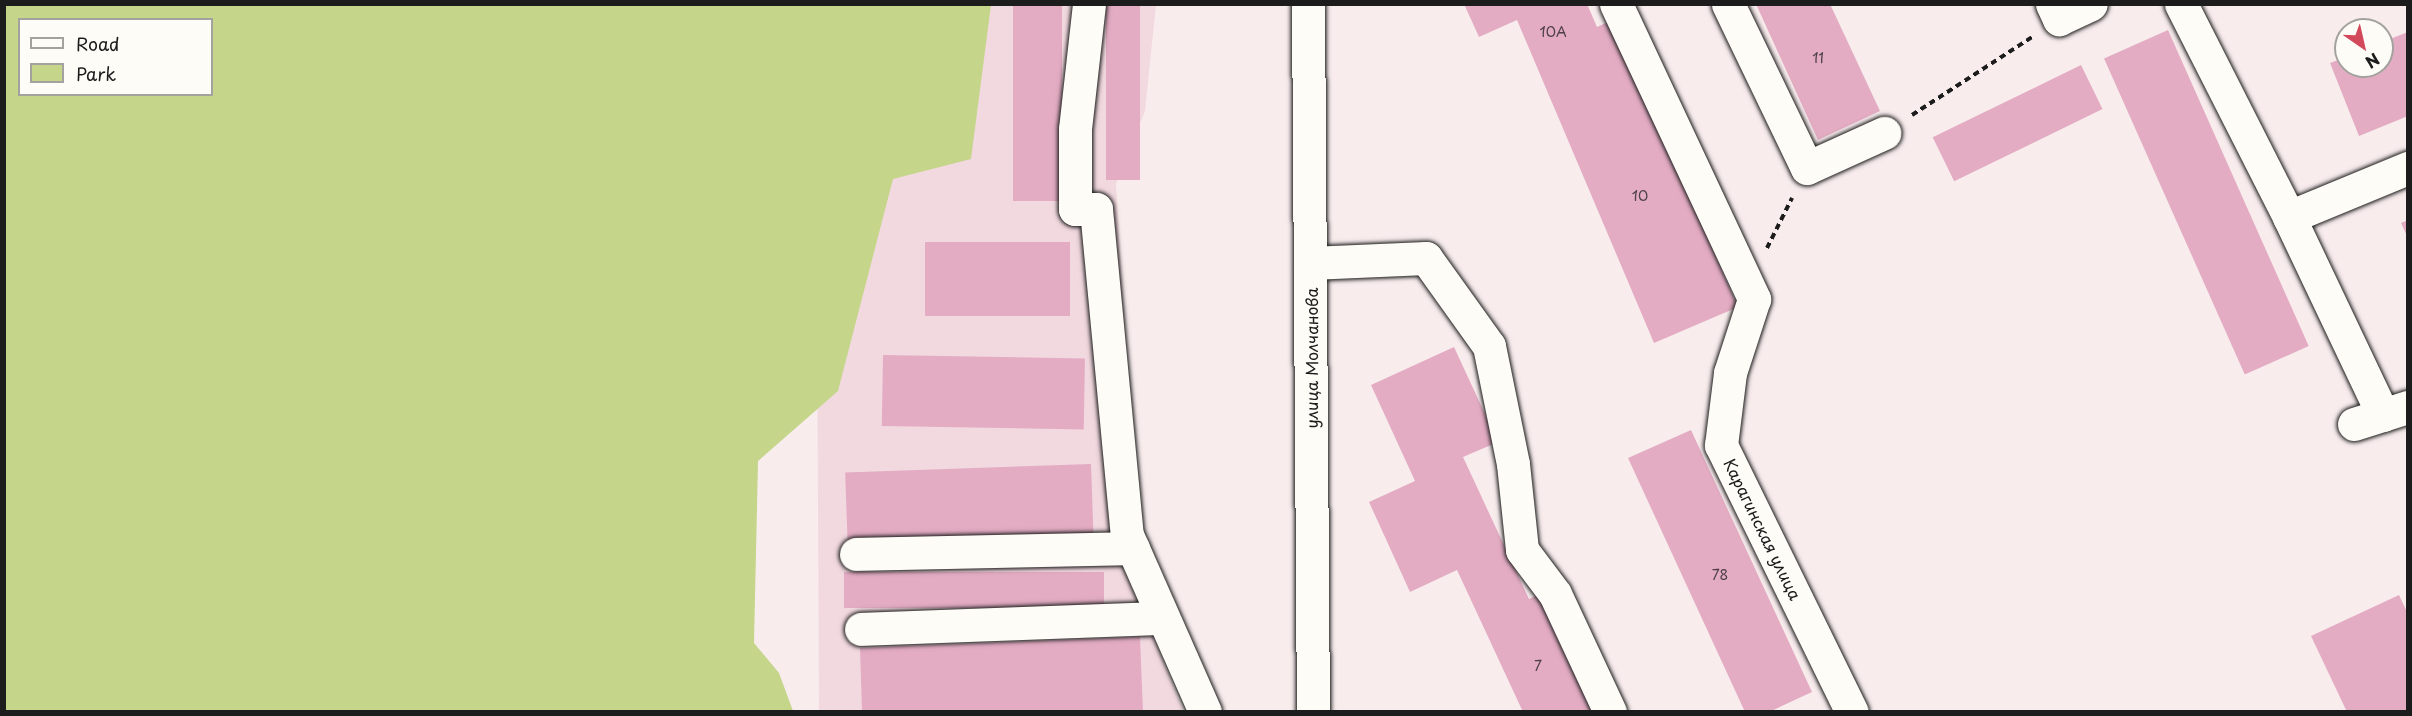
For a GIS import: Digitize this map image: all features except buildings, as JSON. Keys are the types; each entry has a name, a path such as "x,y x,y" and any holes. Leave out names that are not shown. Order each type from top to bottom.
{"street":[{"path":"1089,4 1075,129 1075,209 1096,209 1126,535 1205,711"},
{"name":"улица Молчанова","path":"1308,4 1312,711"},
{"name":"Карагинская улица","path":"1616,4 1752,262 1754,299 1730,373 1721,446 1852,711"},
{"path":"1728,4 1808,168 1884,133"},
{"path":"2056,12 2091,4"},
{"path":"2181,4 2289,217 2381,415"},
{"path":"2289,217 2408,168"},
{"path":"1310,263 1426,258 1489,346 1513,464 1522,550 1555,594 1610,711"},
{"path":"856,554 1132,548"},
{"path":"861,629 1163,618"}],"path":[{"path":"1884,133 2056,12"},
{"path":"1752,262 1808,168"}],"shaded area":[{"path":"916,5 1156,5 1145,111 1116,184 1142,607 1183,711 819,711 817,302"}],"green space":[{"path":"4,5 991,5 971,159 893,179 838,391 758,461 754,643 779,673 793,711 5,711"}]}
